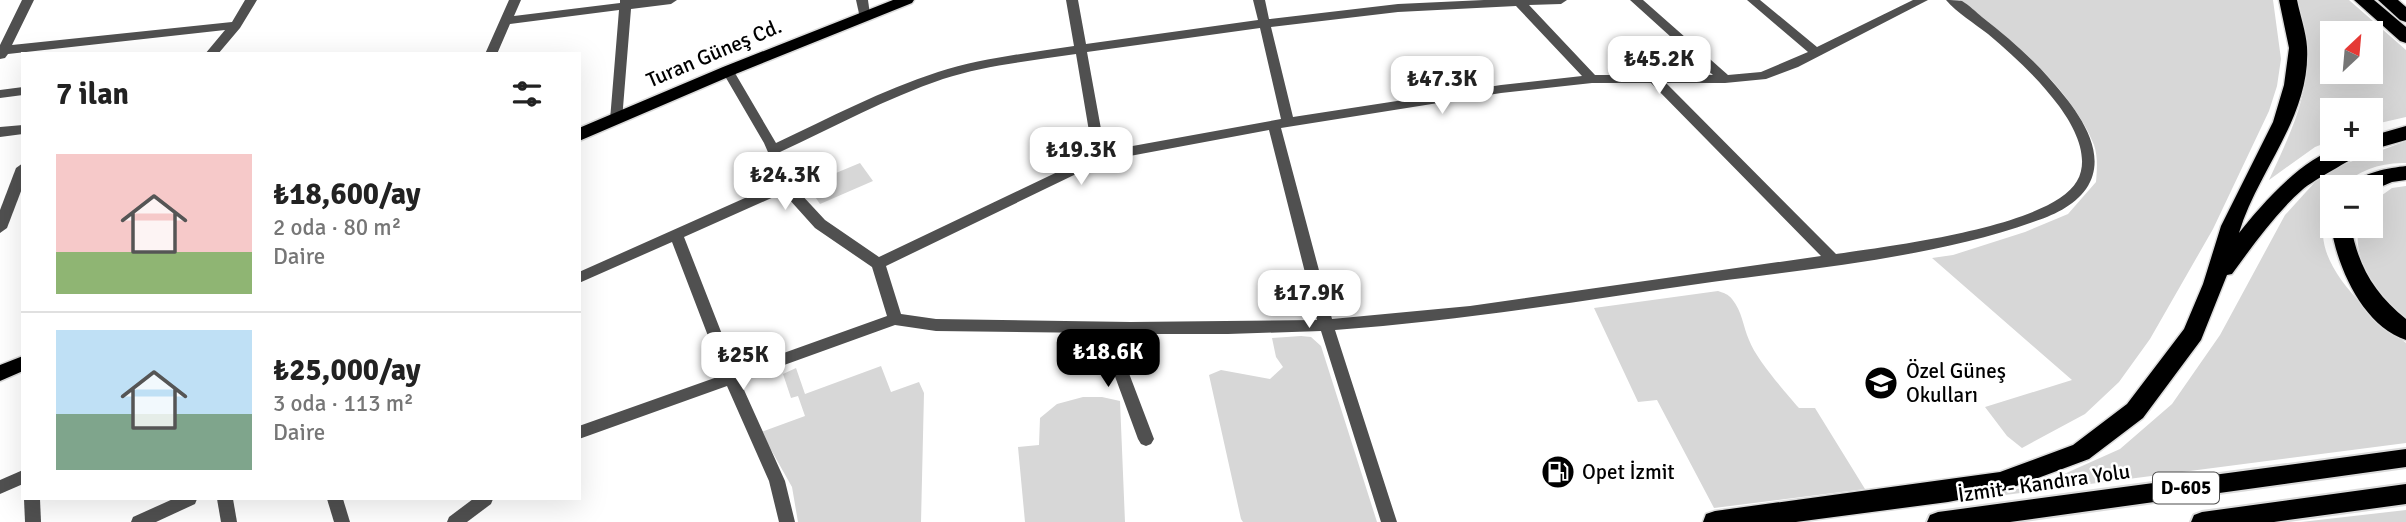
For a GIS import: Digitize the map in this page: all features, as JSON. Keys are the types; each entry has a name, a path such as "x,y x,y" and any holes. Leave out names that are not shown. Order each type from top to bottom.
{"highway":[{"path":"1715,522 2000,482 2081,452 2135,411 2193,334 2214,284 2231,226 2283,122 2298,48 2288,0"},
{"path":"2363,0 2406,37"},
{"path":"2387,0 2406,16"},
{"path":"2383,140 2406,133"},
{"path":"2214,284 2262,215 2311,170 2330,161"},
{"path":"2383,178 2406,173"},
{"path":"2343,238 2347,263 2358,283 2406,331"},
{"name":"İzmit - Kandıra Yolu","path":"1938,522 2406,458"},
{"name":"D-605","path":"2202,522 2406,494"}],"main road":[{"name":"Turan Güneş Cd.","path":"581,134 728,71 863,8 906,0"},
{"path":"0,373 21,364"}],"street":[{"path":"1,54 28,0"},
{"path":"213,52 236,25 251,0"},
{"path":"492,52 515,0"},
{"path":"507,21 625,3 670,0"},
{"path":"1072,0 1100,157"},
{"path":"1259,0 1266,24 1281,124 1326,325 1389,522"},
{"path":"772,149 833,120 942,75 995,62 1398,8 1561,0"},
{"path":"1636,0 1725,79"},
{"path":"1753,0 1815,52"},
{"path":"878,264 1100,157 1281,124 1501,89 1592,79 1725,79 1762,76 1922,0"},
{"path":"581,432 895,319 936,325 1326,325 1525,303 1833,260 1958,239 2030,218 2065,202 2085,181 2091,160 2072,117 2051,89 1989,28 1952,0"},
{"path":"1519,1 1592,79"},
{"path":"616,120 625,3"},
{"path":"1,54 236,25"},
{"path":"728,71 772,149 788,186 820,224 878,264 895,319"},
{"path":"1655,80 1833,260"},
{"path":"0,94 21,91"},
{"path":"0,132 21,129"},
{"path":"0,228 21,173"},
{"path":"581,277 788,186"},
{"path":"676,235 731,377 777,481 787,522"},
{"path":"1104,326 1146,439"},
{"path":"0,487 21,478"},
{"path":"32,500 33,522"},
{"path":"139,522 187,500"},
{"path":"226,500 229,522"},
{"path":"335,500 342,522"},
{"path":"455,522 484,500"}],"shaded area":[{"path":"1959,0 2273,0 2281,59 2277,86 2269,111 2213,229 2150,339 2119,382 2085,414 2022,448 2007,436 1985,407 2072,380 1932,258 1953,255 2025,232 2068,214 2096,182 2096,154 2084,124 2054,83 2017,46"},
{"path":"2295,0 2349,0 2373,21 2320,21 2320,84 2384,84 2384,31 2406,50 2406,117 2383,122 2383,98 2320,98 2320,145 2269,180 2289,135 2303,93 2306,49 2303,25"},
{"path":"2406,141 2406,163 2387,164 2356,175 2326,175 2353,161 2383,161 2383,150"},
{"path":"860,163 873,181 820,204 807,185"},
{"path":"2320,179 2320,238 2324,238 2332,265 2342,281 2367,309 2406,343 2406,443 1966,500 2044,483 2120,449 2172,404 2220,335 2285,215"},
{"path":"2406,186 2406,320 2370,278 2359,253 2358,238 2383,238 2383,194 2392,188"},
{"path":"1718,291 1729,296 1735,304 1753,348 1764,366 1799,408 1815,408 1865,489 1714,508 1657,400 1638,402 1594,308"},
{"path":"1311,337 1321,346 1377,522 1243,522 1241,519 1209,375 1221,370 1270,379 1283,367 1276,357 1272,338"},
{"path":"881,366 891,392 919,382 924,393 921,522 798,522 792,487 761,432 805,416 798,396 791,398 783,374 796,368 805,394"},
{"path":"1083,397 1120,401 1125,522 1025,522 1018,447 1039,445 1040,418 1057,404"},
{"path":"2406,510 2406,522 2301,522"}],"place":[{"name":"Özel Güneş Okulları","path":"1881,383"},
{"name":"Opet İzmit","path":"1558,472"}]}
